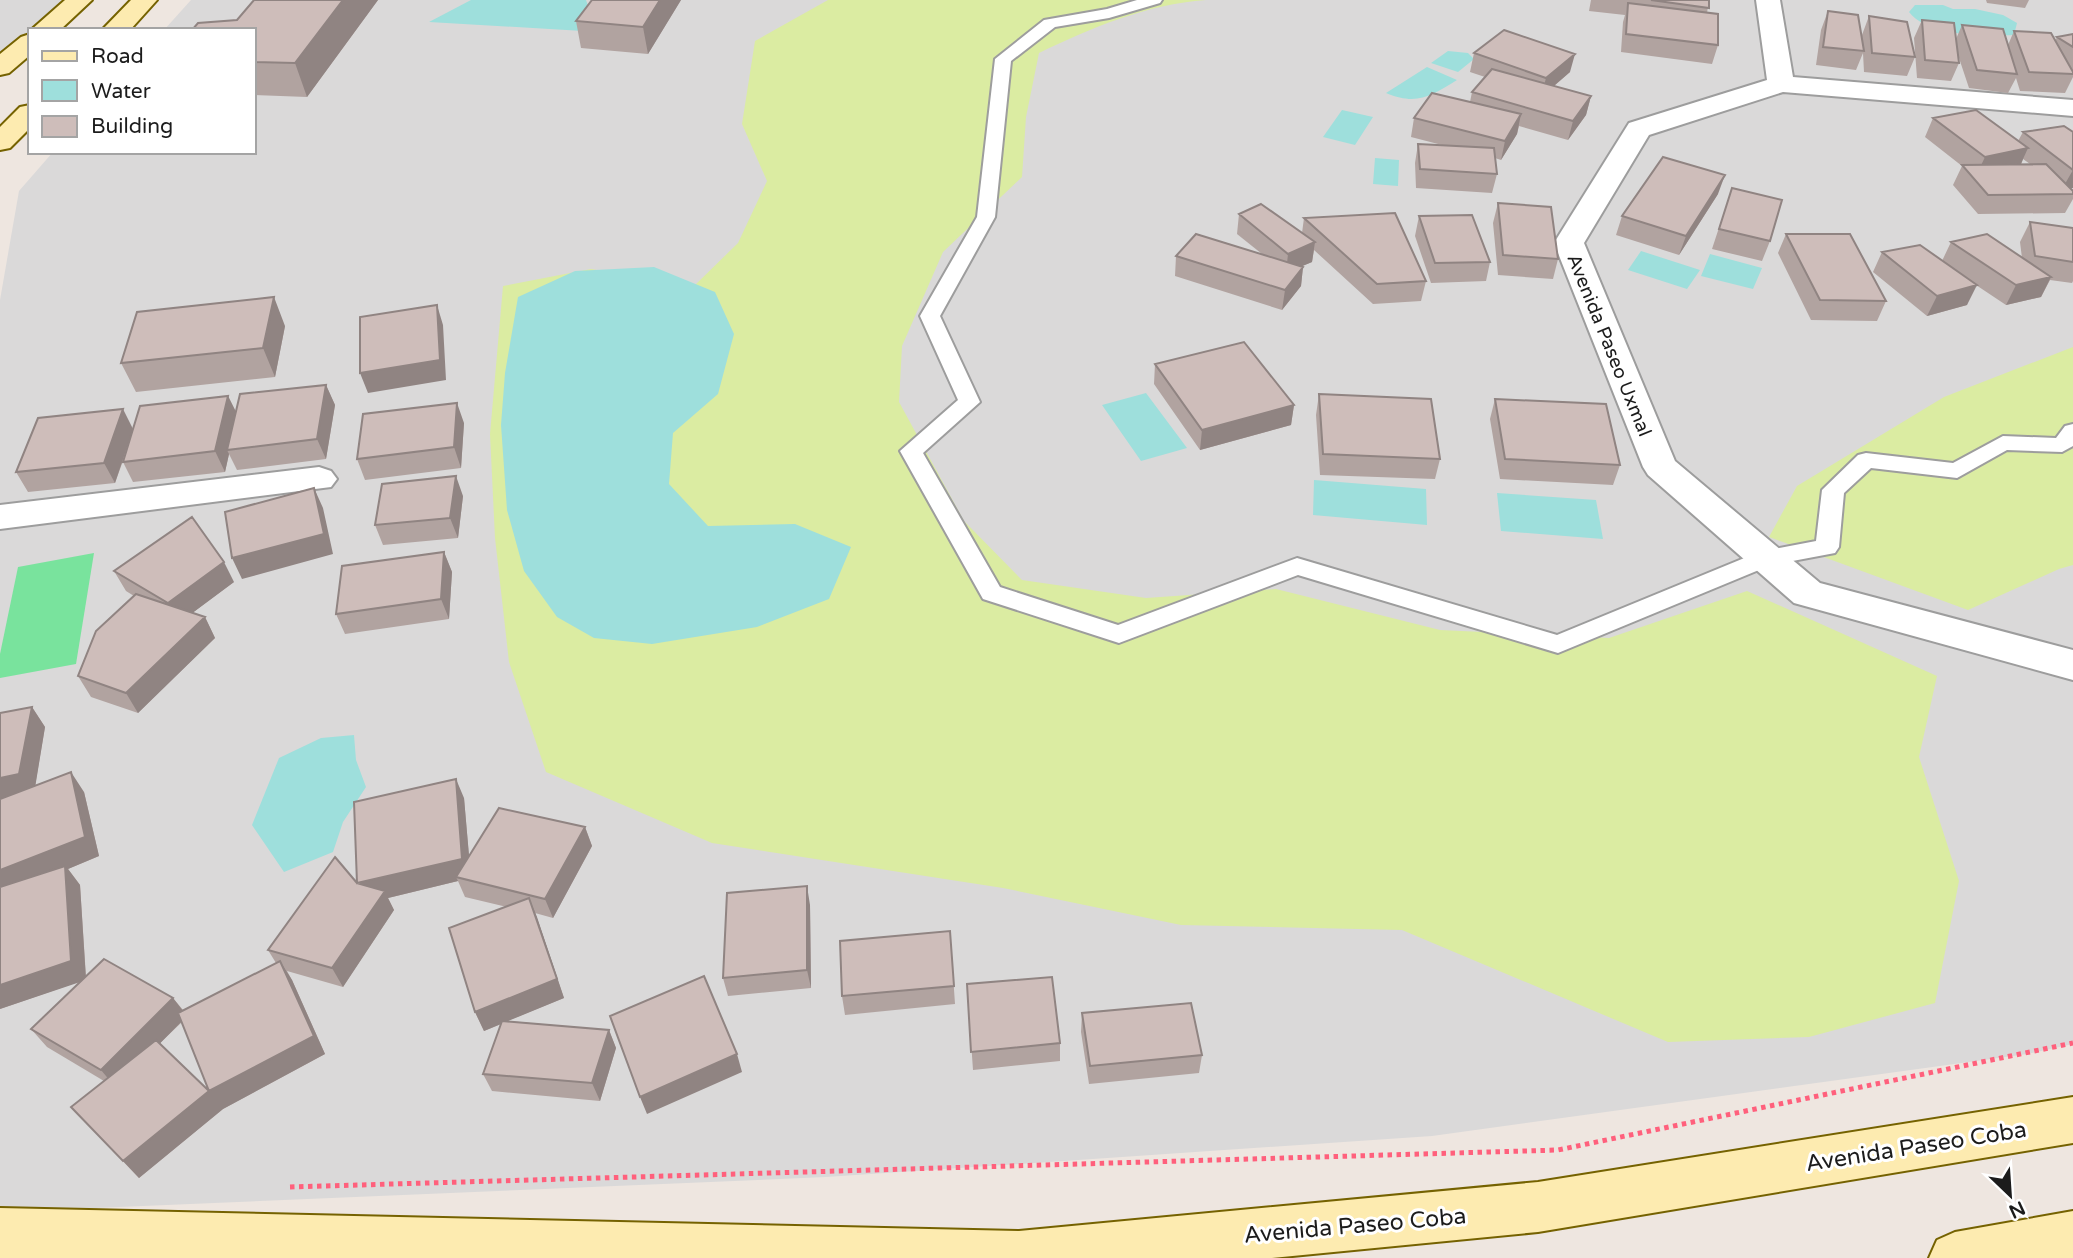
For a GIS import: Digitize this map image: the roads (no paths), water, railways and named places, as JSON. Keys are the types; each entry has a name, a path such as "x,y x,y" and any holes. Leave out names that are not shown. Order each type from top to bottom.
{"main road":[{"path":"46,28 80,0"},
{"path":"117,28 145,0"},
{"path":"0,67 28,44"},
{"path":"0,142 28,115"},
{"name":"Avenida Paseo Coba","path":"0,1233 1019,1258 1538,1208 2073,1120"},
{"path":"1955,1258 2073,1237"}],"street":[{"path":"1769,0 1781,84"},
{"name":"Avenida Paseo Uxmal","path":"2073,108 1781,84 1639,129 1569,243 1660,467 1807,593 2073,666"},
{"path":"0,517 319,479"}],"lane":[{"path":"1154,0 1109,13 1050,23 1003,59 986,217 930,316 969,402 912,451 991,593 1119,634 1297,566 1558,644 1767,558 1827,547 1833,490 1866,460 1957,471 2003,443 2062,445 2073,431"}],"water":[{"path":"471,0 586,0 592,17 583,31 429,22"},
{"path":"1915,5 1975,9 2003,15 2017,23 2014,35 1943,31 1918,20 1909,12"},
{"path":"1448,51 1468,53 1474,59 1458,72 1431,63"},
{"path":"1427,67 1457,80 1439,91 1415,99 1386,93"},
{"path":"1342,110 1373,117 1355,145 1323,137"},
{"path":"1375,158 1399,160 1398,186 1373,184"},
{"path":"1641,251 1700,270 1687,289 1628,270"},
{"path":"1710,254 1762,268 1753,289 1701,276"},
{"path":"654,267 715,292 734,334 718,394 673,433 669,484 708,526 795,524 851,547 829,599 757,627 652,644 594,638 557,617 524,571 507,510 501,425 505,373 518,297 575,271"},
{"path":"1146,393 1187,448 1141,461 1102,405"},
{"path":"1314,480 1426,489 1427,525 1313,515"},
{"path":"1497,493 1596,500 1603,539 1501,531"},
{"path":"354,735 356,760 366,787 343,822 333,852 284,872 252,825 279,758 321,738"}]}
